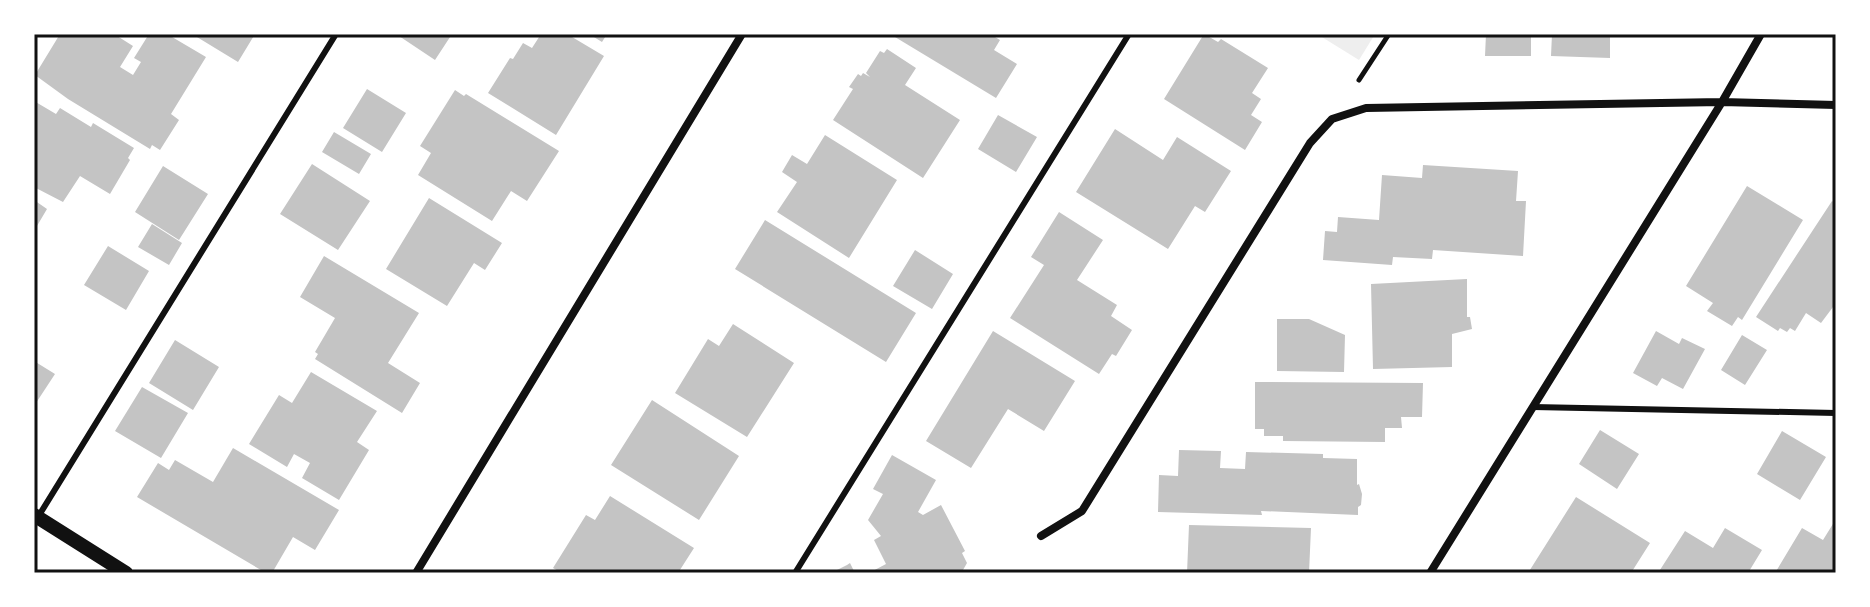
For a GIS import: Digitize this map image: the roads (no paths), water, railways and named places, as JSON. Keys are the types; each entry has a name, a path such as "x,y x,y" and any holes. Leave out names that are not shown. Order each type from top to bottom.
{"street":[{"path":"416,573 742,34"},
{"path":"1430,573 1761,34"},
{"path":"1041,536 1082,511 1310,143 1332,119 1366,108 1722,102 1836,105"},
{"path":"35,518 126,573"}],"lane":[{"path":"35,518 336,34"},
{"path":"795,573 1129,34"},
{"path":"1533,407 1836,413"}]}
